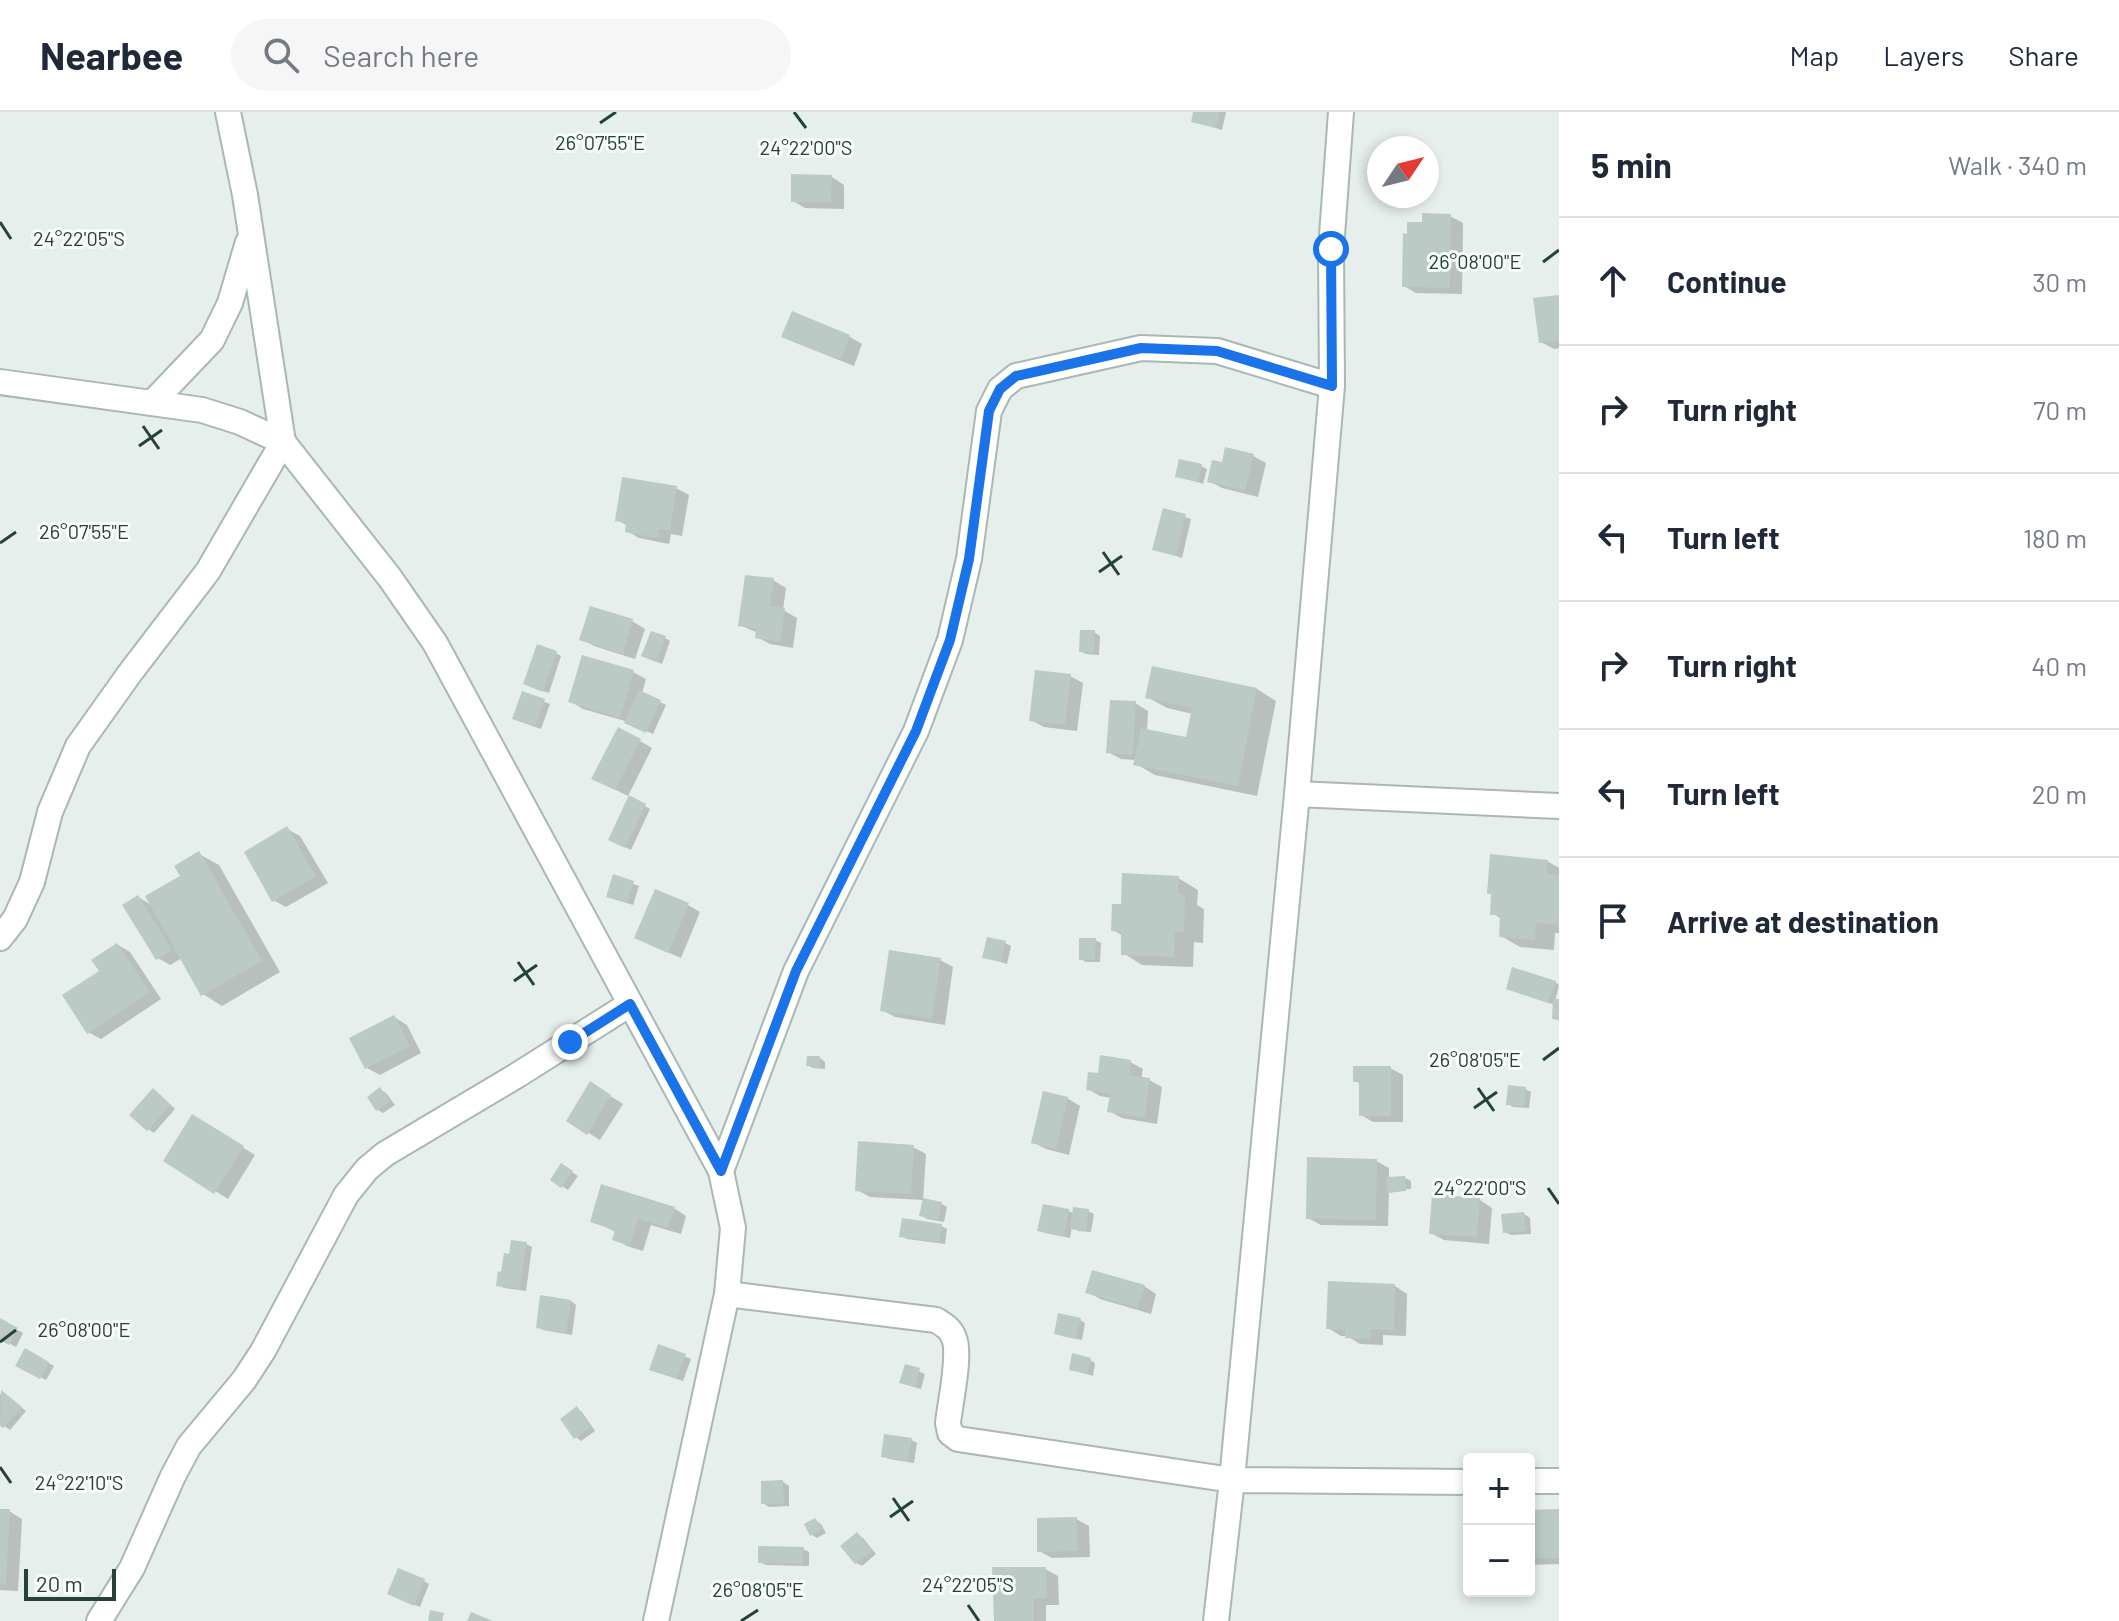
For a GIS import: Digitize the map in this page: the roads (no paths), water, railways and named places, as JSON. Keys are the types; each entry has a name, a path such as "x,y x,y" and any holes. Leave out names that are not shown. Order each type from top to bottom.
{"street":[{"path":"0,938 15,919 32,882 50,812 78,746 208,571 283,442 245,195 228,112"},
{"path":"1216,1621 1297,794 1332,386 1331,249 1341,112"},
{"path":"152,403 212,340 230,303 250,236"},
{"path":"721,1171 796,971 916,731 950,640 969,559 989,411 1000,389 1016,376 1141,348 1217,351 1332,386"},
{"path":"0,382 202,410 240,422 283,442 390,578 435,643 721,1171 733,1228 727,1294 656,1621"},
{"path":"1297,794 1559,806"},
{"path":"99,1621 132,1568 189,1446 244,1380 263,1351 346,1195 367,1169 385,1154 630,1004"},
{"path":"727,1294 936,1320 949,1329 956,1341 948,1423 950,1433 958,1439 1232,1480 1463,1482"},
{"path":"1535,1481 1559,1481"}]}
